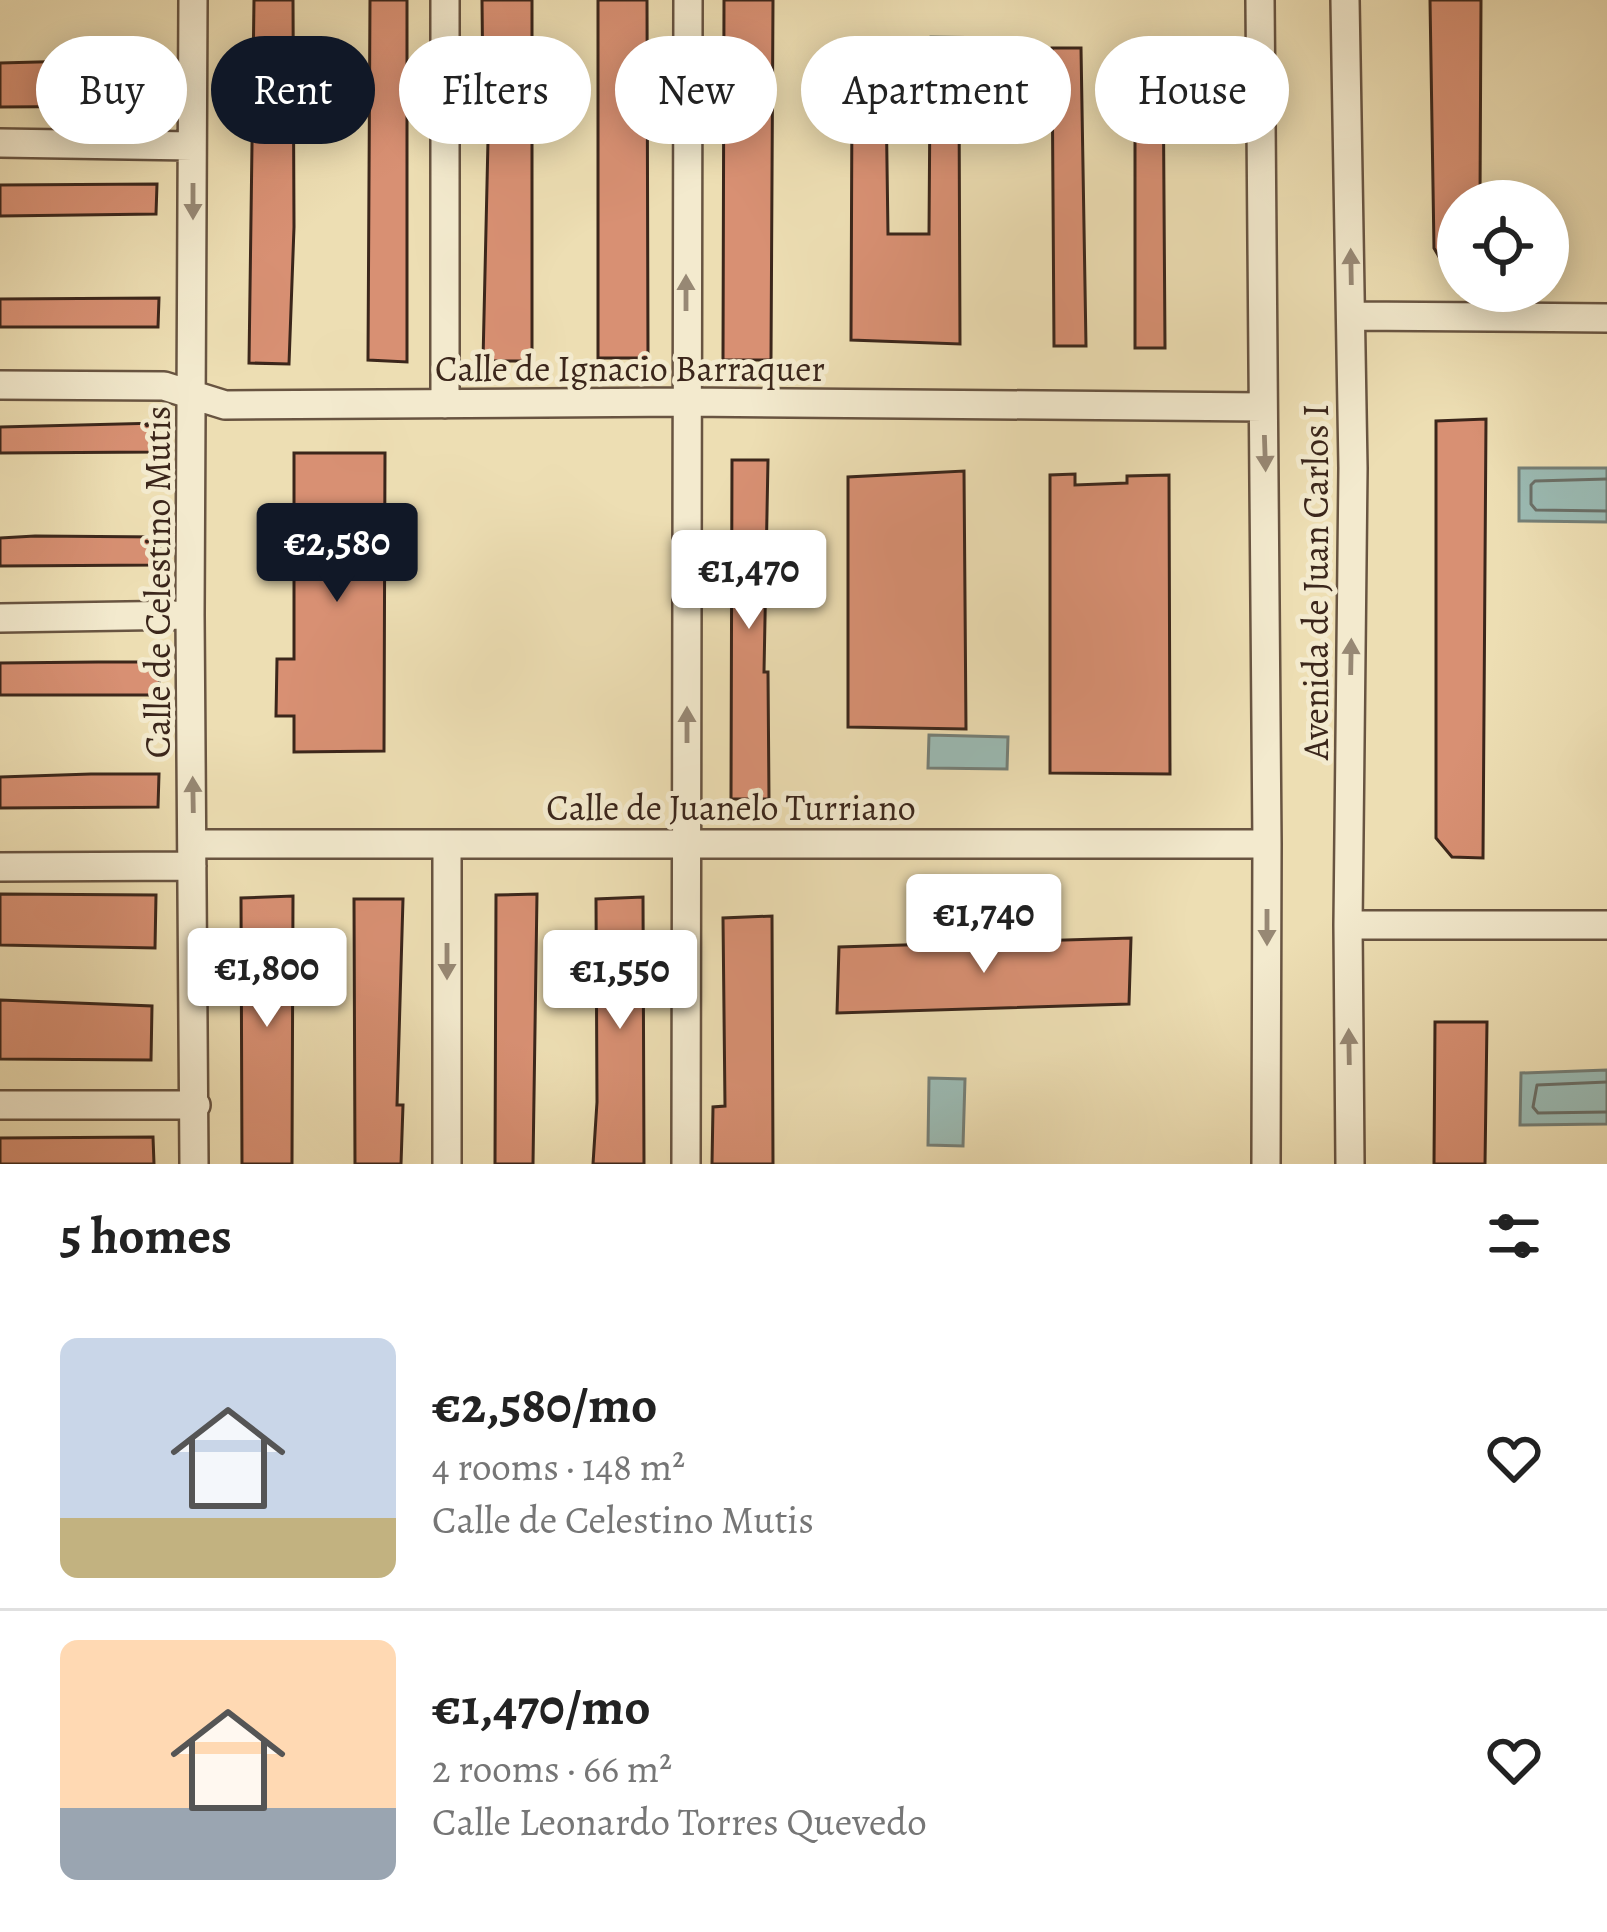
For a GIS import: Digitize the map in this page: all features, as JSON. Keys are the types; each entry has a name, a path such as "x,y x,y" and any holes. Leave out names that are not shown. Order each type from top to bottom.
{"street":[{"name":"Calle de Celestino Mutis","path":"193,0 194,1164"},
{"path":"445,0 445,404"},
{"path":"686,1164 688,0"},
{"name":"Avenida de Juan Carlos I","path":"1260,0 1268,844 1266,1164"},
{"name":"Avenida de Juan Carlos I","path":"1345,0 1352,316 1351,1164"},
{"path":"0,143 192,146"},
{"path":"1352,316 1607,318"},
{"name":"Calle de Ignacio Barraquer","path":"0,385 164,386 225,405 686,402 1263,407"},
{"path":"0,617 190,615"},
{"path":"447,844 447,1164"},
{"name":"Calle de Juanelo Turriano","path":"0,868 447,844 1268,844"},
{"path":"1348,925 1607,925"},
{"path":"0,1105 196,1105"}],"water":[{"path":"1519,468 1607,468 1607,522 1519,521"},
{"path":"929,735 1008,737 1007,769 928,768"},
{"path":"1607,1070 1607,1124 1520,1125 1521,1073"},
{"path":"929,1078 965,1079 963,1146 928,1145"}],"building":[{"path":"254,0 293,0 293,36 254,36"},
{"path":"370,0 407,0 407,36 399,36 399,144 407,144 407,362 368,360 369,144 375,144 375,36 370,36"},
{"path":"482,0 532,0 532,36 482,36"},
{"path":"598,0 647,0 647,36 615,36 615,144 647,144 648,358 598,358"},
{"path":"724,0 773,0 773,36 724,36"},
{"path":"1430,0 1481,0 1480,180 1437,180 1437,253"},
{"path":"1071,48 1081,48 1086,346 1054,346 1053,144 1071,144"},
{"path":"36,62 36,107 0,107 0,63"},
{"path":"252,144 294,144 289,364 249,363"},
{"path":"488,144 532,144 532,361 483,361"},
{"path":"724,144 772,144 771,360 723,360"},
{"path":"852,144 887,144 888,234 929,234 930,144 959,144 960,344 851,340"},
{"path":"1135,144 1164,144 1165,348 1135,348"},
{"path":"157,184 156,214 0,216 0,185"},
{"path":"159,298 158,327 0,327 0,299"},
{"path":"1486,419 1483,858 1452,857 1436,838 1436,421"},
{"path":"159,423 158,452 0,453 0,427"},
{"path":"294,453 385,453 384,751 294,752 294,716 276,716 277,659 294,659"},
{"path":"732,460 768,460 764,672 768,672 769,799 731,799"},
{"path":"964,471 966,729 848,727 848,477"},
{"path":"1075,474 1075,485 1169,475 1170,774 1050,773 1050,475"},
{"path":"161,537 159,565 0,566 0,538"},
{"path":"160,662 159,695 0,695 0,663"},
{"path":"159,774 158,807 0,808 0,777"},
{"path":"0,894 156,895 155,948 0,945"},
{"path":"537,894 533,1164 495,1164 496,895"},
{"path":"293,896 292,1164 242,1164 241,898"},
{"path":"643,897 644,1164 593,1164 596,899"},
{"path":"354,899 403,899 397,1105 403,1105 401,1164 355,1164"},
{"path":"772,916 773,1164 712,1164 713,1107 725,1106 723,918"},
{"path":"1131,938 1129,1004 837,1013 839,947"},
{"path":"0,1000 152,1006 151,1060 0,1059"},
{"path":"1435,1022 1487,1022 1485,1164 1434,1164"},
{"path":"153,1137 154,1164 0,1164 0,1138"}]}
